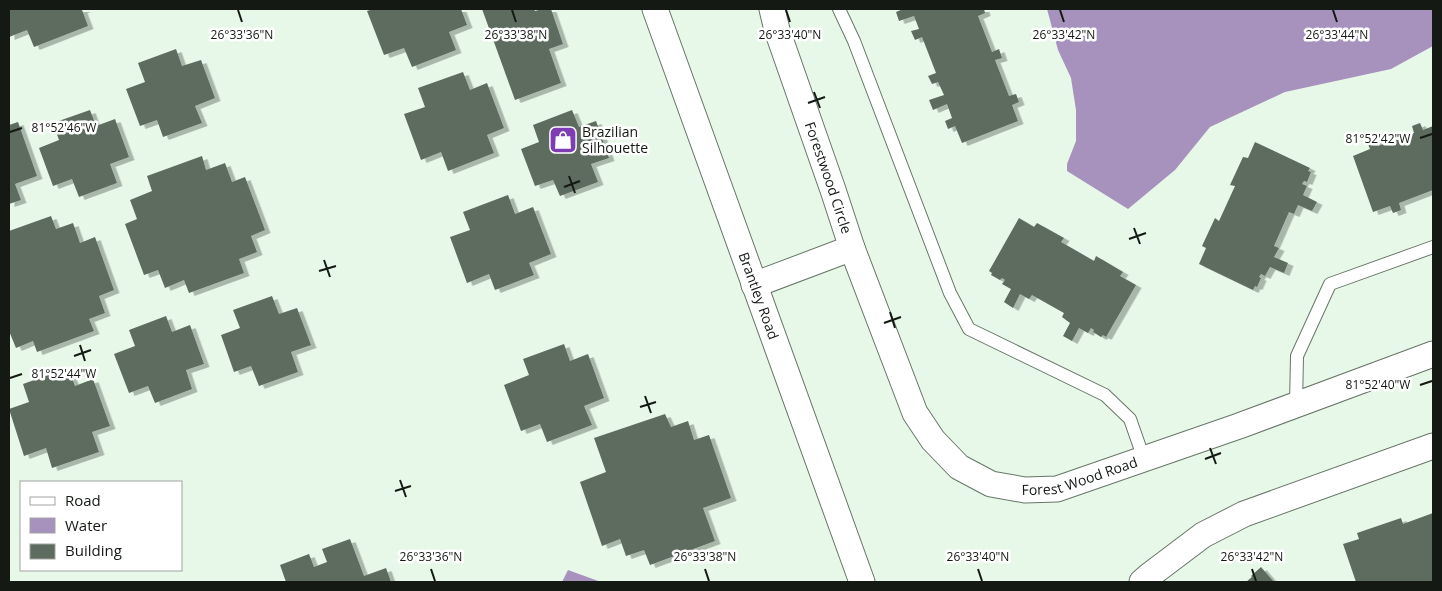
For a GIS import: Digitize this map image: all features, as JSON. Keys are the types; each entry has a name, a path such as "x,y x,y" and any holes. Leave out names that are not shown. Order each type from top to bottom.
{"street":[{"name":"Brantley Road","path":"655,9 862,582"},
{"name":"Forestwood Circle","path":"754,285 852,248 777,30 772,9"},
{"name":"Forest Wood Road","path":"852,248 915,412 933,440 959,467 991,484 1025,490 1057,489 1296,405 1433,354"},
{"path":"1142,582 1204,535 1244,514 1433,446"}],"lane":[{"path":"839,9 854,41 950,293 969,329 1105,396 1130,419 1144,459"},
{"path":"1296,405 1296,356 1330,284 1433,247"}],"water":[{"path":"1047,9 1433,9 1433,46 1391,69 1285,92 1210,127 1175,170 1128,209 1067,171 1067,164 1076,141 1076,110 1071,78 1058,50"},
{"path":"568,570 601,582 562,582"}],"building":[{"path":"9,9 86,9 82,10 88,26 34,47 27,30 9,37"},
{"path":"373,9 461,9 467,25 449,32 456,50 412,67 404,48 384,55 367,11"},
{"path":"482,9 534,9 535,11 551,9 563,44 549,49 561,83 515,100"},
{"path":"903,9 984,9 985,13 978,16 992,52 999,49 1002,58 995,60 1009,96 1016,94 1019,102 1012,105 1018,121 962,143 955,126 948,129 945,121 952,118 947,104 933,110 929,100 944,95 938,82 932,84 928,76 936,73 922,37 915,40 911,31 919,29 914,16 899,21 896,12"},
{"path":"176,49 182,66 201,60 215,98 195,106 202,123 163,137 157,120 140,126 126,89 145,82 138,63"},
{"path":"463,72 470,90 487,83 504,128 487,135 494,153 448,171 441,152 421,160 404,114 425,107 418,88"},
{"path":"90,110 96,126 115,119 129,157 110,164 117,183 79,197 72,179 53,186 39,148 59,140 53,123"},
{"path":"572,110 579,127 596,121 609,158 591,164 598,182 560,196 553,180 535,186 521,149 539,142 533,125"},
{"path":"18,122 37,176 15,184 21,200 9,204 9,125"},
{"path":"1420,123 1423,130 1433,126 1433,190 1399,203 1401,210 1393,213 1390,206 1373,212 1353,156 1370,149 1367,142 1376,139 1378,146 1414,133 1412,126"},
{"path":"1255,142 1310,168 1308,171 1311,172 1307,182 1304,181 1302,184 1307,186 1303,195 1317,202 1312,211 1298,205 1294,214 1289,212 1274,246 1279,248 1274,257 1288,263 1284,273 1270,267 1265,276 1261,274 1257,287 1255,286 1253,290 1199,264 1206,248 1202,246 1215,218 1219,221 1235,186 1230,185 1243,157 1248,158"},
{"path":"202,156 206,170 225,163 232,182 245,177 265,230 251,236 257,252 239,259 244,273 189,293 184,280 165,288 158,270 144,275 125,224 137,219 130,200 152,191 147,176"},
{"path":"508,195 515,214 533,207 551,254 529,263 534,275 495,290 489,274 467,283 450,237 470,230 463,212"},
{"path":"51,216 56,229 73,223 80,243 95,237 114,290 99,296 105,313 89,319 94,331 37,352 33,341 16,348 9,331 9,231"},
{"path":"1019,218 1034,227 1037,223 1064,238 1061,242 1094,261 1096,256 1123,272 1120,276 1136,285 1106,337 1103,335 1101,337 1093,332 1094,330 1091,328 1088,333 1079,328 1072,341 1063,336 1070,323 1062,317 1064,313 1032,295 1029,299 1020,294 1013,308 1004,302 1011,289 1002,284 1005,280 1002,278 1000,280 991,275 992,273 989,271"},
{"path":"272,296 279,314 297,308 311,345 291,352 298,372 259,386 251,366 234,372 221,335 240,328 233,310"},
{"path":"166,316 172,332 190,325 204,364 186,370 192,389 155,403 148,386 129,393 114,354 135,346 129,330"},
{"path":"564,344 570,361 588,354 604,398 584,406 592,425 547,442 540,424 521,431 504,385 529,375 523,359"},
{"path":"68,368 75,386 93,379 110,426 92,432 99,452 52,468 46,448 24,456 9,409 29,402 23,384"},
{"path":"665,414 671,427 688,421 694,440 709,435 731,498 703,508 715,541 650,565 644,550 626,556 620,539 602,546 580,482 606,472 594,438"},
{"path":"1433,513 1433,582 1356,582 1343,544 1359,539 1357,533 1401,518 1403,524"},
{"path":"350,539 364,576 386,568 391,582 286,582 280,565 309,554 314,567 327,562 322,549"},
{"path":"1261,567 1274,582 1246,582 1251,576"}],"place":[{"name":"Brazilian Silhouette","path":"563,140"}]}
